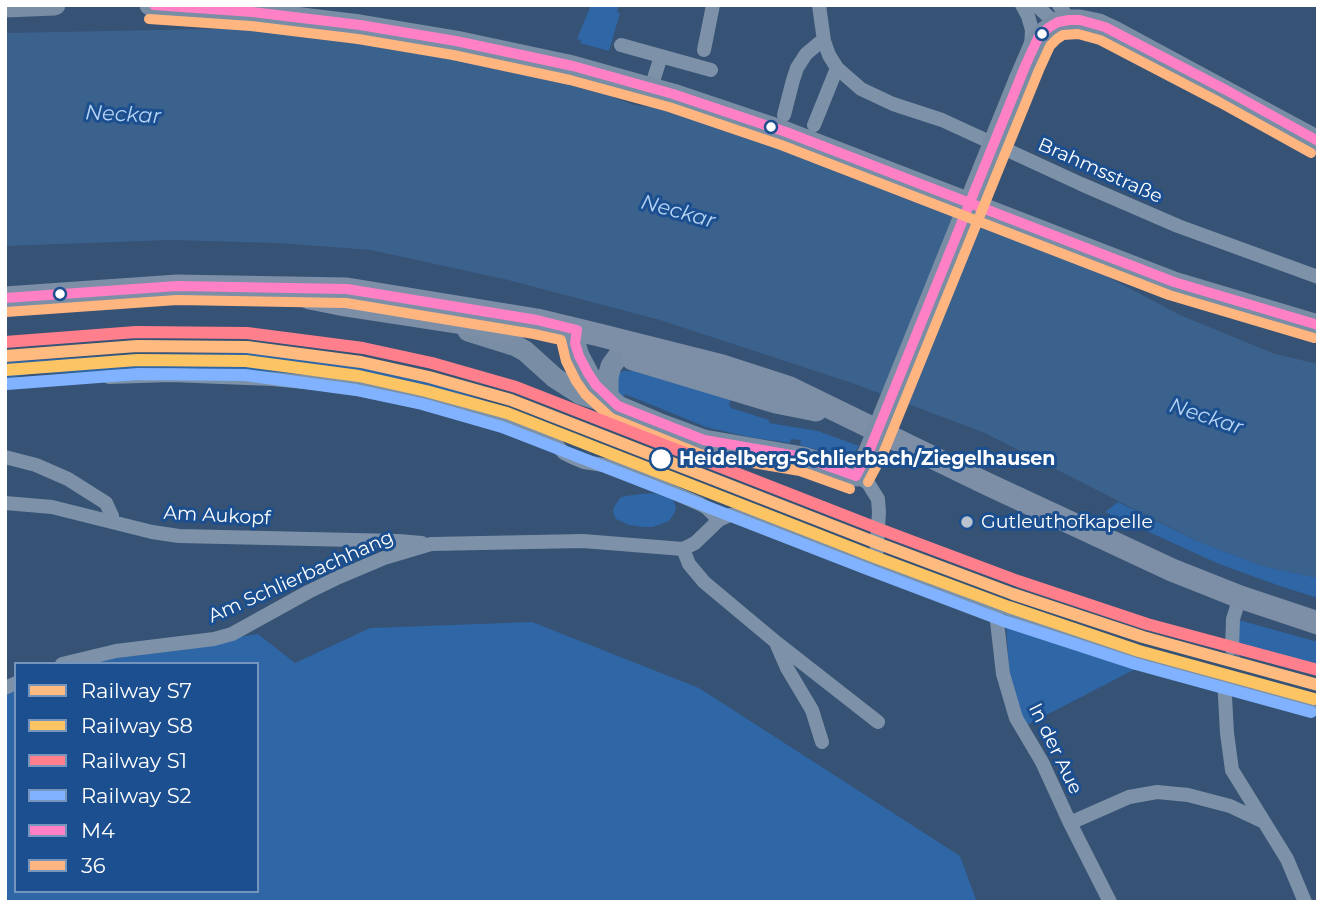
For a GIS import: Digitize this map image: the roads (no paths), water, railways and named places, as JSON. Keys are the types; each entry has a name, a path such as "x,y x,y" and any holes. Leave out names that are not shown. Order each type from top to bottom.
{"main road":[{"path":"5,298 177,286 347,289 524,318 619,355 776,402 846,416"},
{"path":"256,287 345,305 535,335 576,337 722,366 790,388 1172,570 1240,597 1318,623"}],"street":[{"path":"5,7 55,5"},
{"path":"150,5 252,12 360,26 456,41 573,66 786,132 1174,282 1318,325"},
{"path":"705,50 713,5"},
{"name":"Brahmsstraße","path":"819,5 824,41 837,68 854,84 877,97 942,120 1178,226 1318,277"},
{"path":"1023,5 1032,30 1031,53"},
{"path":"1036,5 1061,16 1115,31 1318,141"},
{"path":"856,476 870,449 1031,53 1038,38 1061,16"},
{"path":"784,115 797,68 806,54 824,41"},
{"path":"621,45 710,71"},
{"path":"651,88 660,56"},
{"path":"814,125 837,68"},
{"path":"443,320 459,329 516,346 572,390 590,398 613,402 704,440 803,457 856,476 868,483 878,499 876,559"},
{"path":"572,390 566,363 576,337"},
{"path":"576,337 579,356 588,373 613,402"},
{"path":"613,402 608,377 611,366 619,355"},
{"path":"109,377 171,375 272,379 338,385 417,399 534,428 572,457 625,471 700,504 719,520"},
{"path":"5,457 36,465 68,479 106,503 112,516 111,521"},
{"name":"Am Aukopf","path":"5,503 52,507 152,532 196,537 431,544"},
{"path":"878,722 776,643 697,576 683,549 719,520 730,515 743,515 799,536 876,559 1118,647 1231,673 1243,681 1318,702"},
{"name":"Am Schlierbachhang","path":"70,662 116,651 214,639 232,634 339,577 384,558 431,544 583,541 683,549"},
{"path":"1232,648 1231,628 1240,597"},
{"name":"In der Aue","path":"995,604 1003,674 1014,712 1042,762 1110,902"},
{"path":"776,643 816,718 822,742"},
{"path":"1231,673 1227,733 1232,770 1309,899"},
{"path":"1227,733 1233,717 1235,690"},
{"path":"1070,822 1129,797 1157,792 1188,795 1230,806 1266,823"}],"water":[{"name":"Neckar","path":"262,29 354,38 453,54 572,82 634,105 670,107 892,187 1093,269 1180,315 1275,354 1318,364 1318,578 1263,566 1197,541 985,433 852,383 660,320 508,280 371,250 278,243 171,240 5,246 5,33"}],"tunnel":[{"path":"1232,648 1234,668"}],"rail line":[{"name":"S1","path":"5,342 136,332 247,333 363,348 432,363 516,387 1018,581 1147,624 1318,670"},
{"name":"S7","path":"5,356 137,346 247,347 361,362 429,377 511,400 1013,594 1143,637 1318,685"},
{"name":"S8","path":"6,370 137,360 246,361 359,376 426,391 507,413 1009,607 1139,651 1314,699"},
{"name":"S2","path":"7,384 138,374 245,375 356,390 422,404 502,427 1004,621 1136,664 1311,712"}],"place":[{"name":"Heidelberg-Schlierbach/Ziegelhausen","path":"661,459"},
{"name":"Gutleuthofkapelle","path":"967,522"}]}
